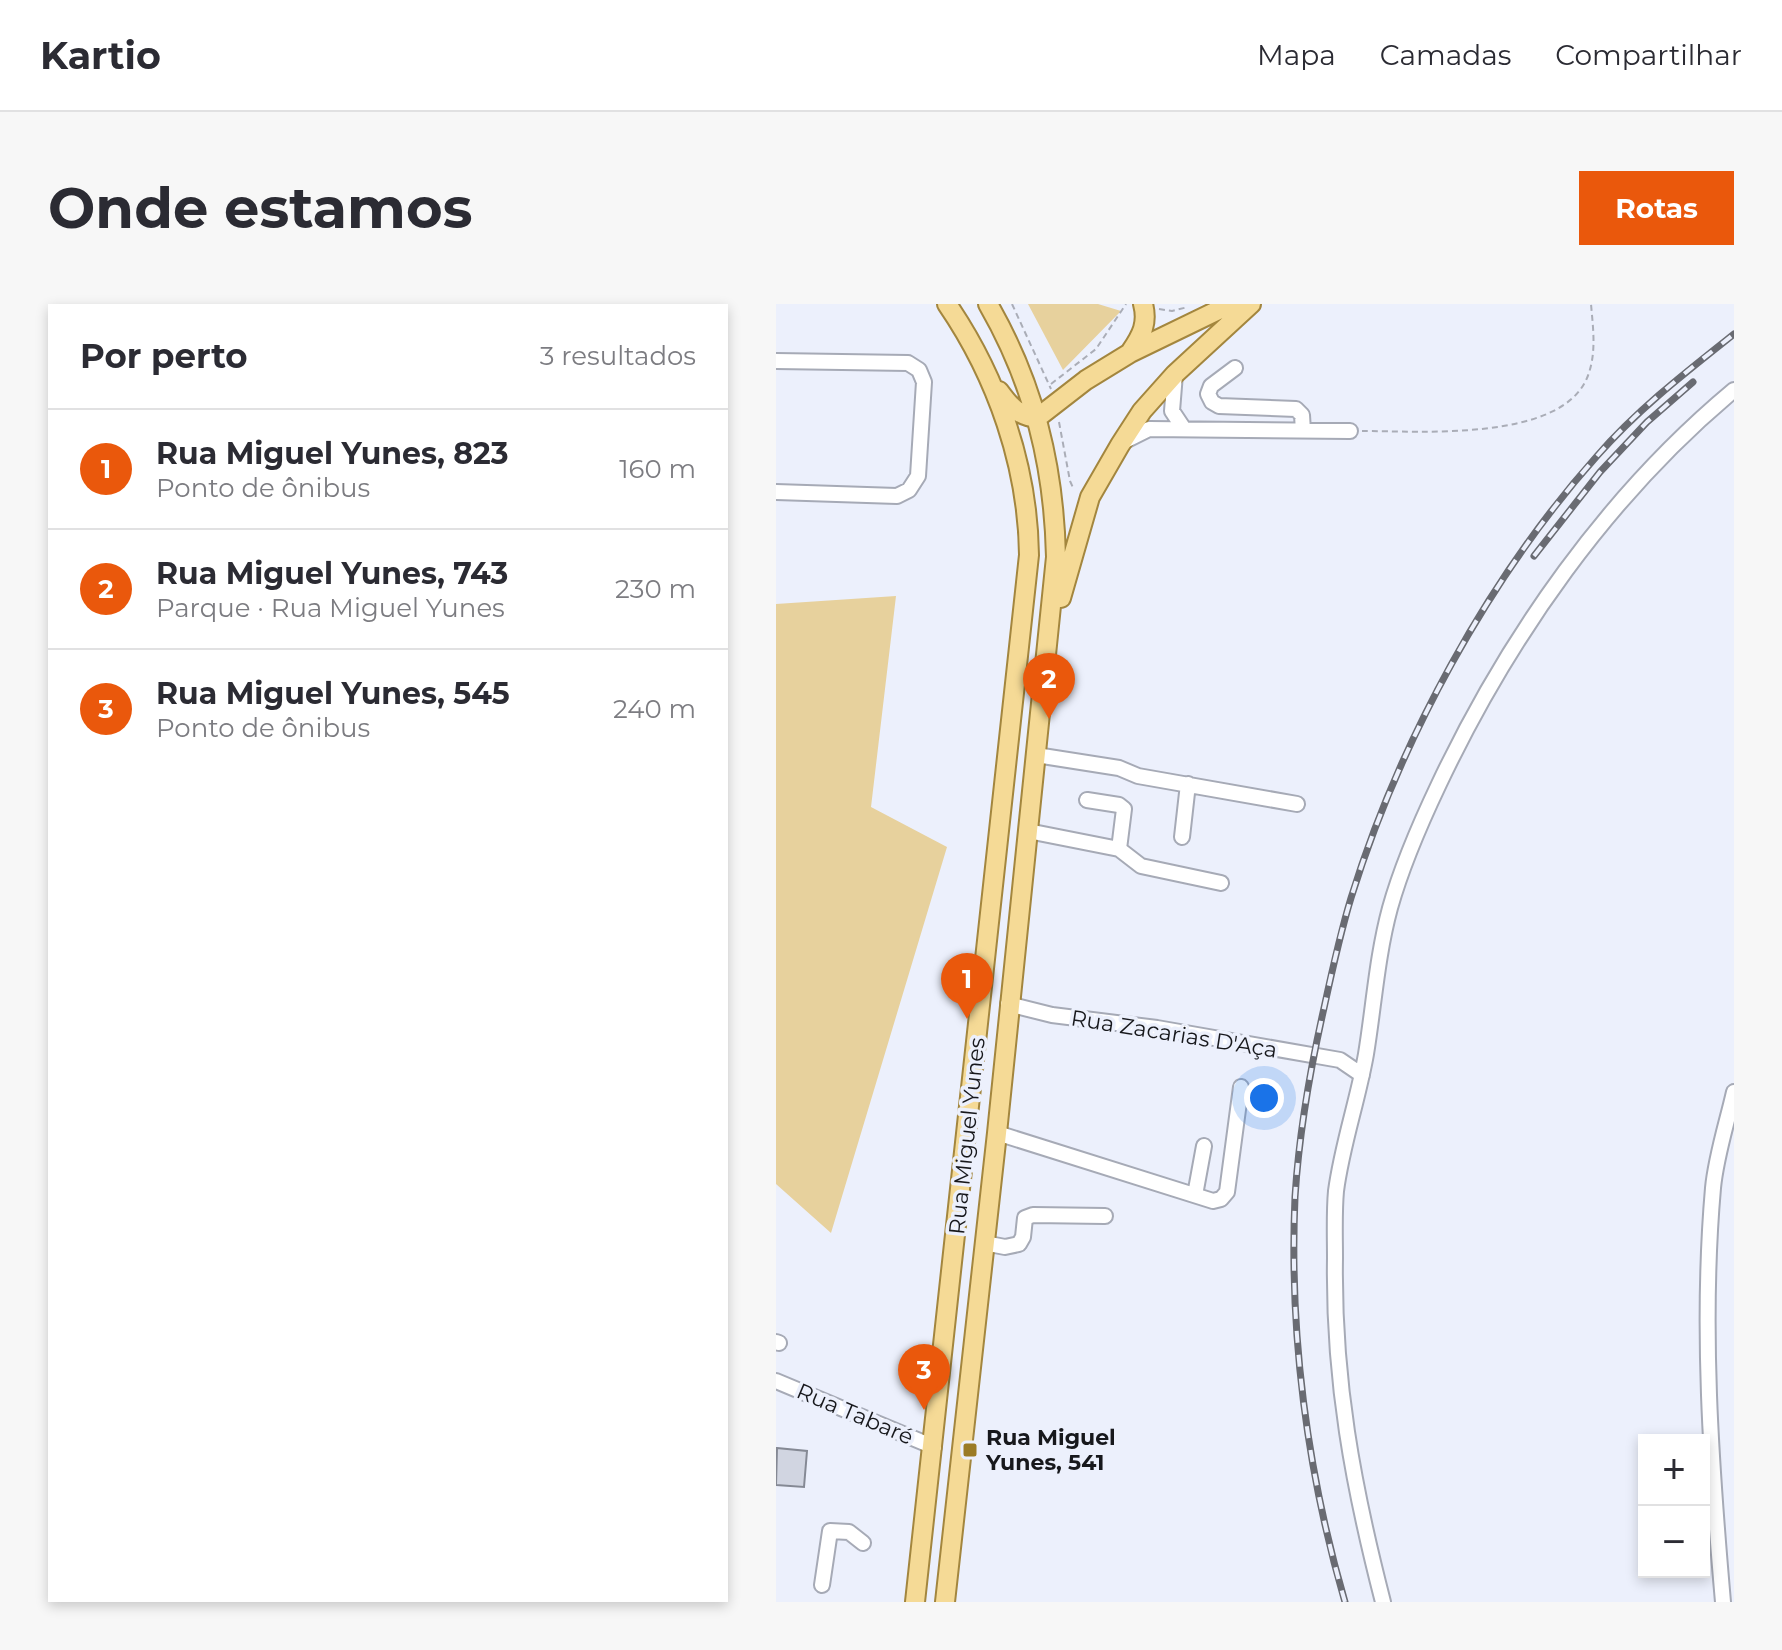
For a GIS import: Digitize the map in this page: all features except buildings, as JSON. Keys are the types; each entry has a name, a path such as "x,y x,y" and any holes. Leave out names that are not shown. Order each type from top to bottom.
{"main road":[{"name":"Rua Miguel Yunes","path":"945,1602 1056,557 1055,519 1044,438 1020,367 988,304"},
{"path":"991,382 1017,412 1024,417 1037,418 1086,380 1130,353 1231,304"},
{"path":"1048,651 1086,508 1120,445 1142,411 1175,374 1251,304"},
{"path":"1130,353 1142,335 1150,306"},
{"name":"Rua Miguel Yunes","path":"915,1602 1029,555 1028,525 1013,445 991,382 953,307"},
{"path":"986,961 992,992 1001,1003 1008,1004"},
{"path":"975,1054 989,1064 992,1100 999,1109"}],"street":[{"path":"776,361 908,363 919,370 924,382 918,476 909,490 897,496 776,492"},
{"path":"1235,368 1211,386 1208,394 1212,402 1219,406 1296,409 1302,415 1303,431"},
{"path":"1175,374 1172,411 1184,429"},
{"path":"1383,1602 1353,1479 1334,1315 1336,1194 1362,1075 1376,966 1390,906 1416,834 1458,745 1486,693 1567,569 1639,480 1734,390"},
{"path":"1120,445 1149,429 1353,431"},
{"path":"1036,755 1119,768 1138,776 1297,804"},
{"path":"1182,837 1188,784"},
{"path":"1087,800 1119,805 1124,809 1119,849"},
{"path":"1028,831 1119,849 1141,866 1221,883"},
{"name":"Rua Zacarias D'Aça","path":"1008,1004 1052,1015 1157,1028 1340,1060"},
{"path":"1340,1060 1366,1050"},
{"path":"1340,1060 1362,1075"},
{"path":"997,1133 1091,1160 1213,1201 1221,1199 1227,1192 1241,1087"},
{"path":"1723,1602 1712,1478 1709,1301 1713,1185 1734,1092"},
{"path":"1195,1195 1204,1146"},
{"path":"984,1243 1005,1247 1019,1244 1025,1218 1033,1215 1105,1216"},
{"name":"Rua Tabaré","path":"776,1381 934,1447"},
{"path":"822,1585 830,1531 849,1532 863,1543"}],"path":[{"path":"1012,304 1050,385 1096,349 1126,304"},
{"path":"1353,431 1487,429 1549,413 1575,395 1586,380 1593,361 1591,304"},
{"path":"1150,306 1172,311 1186,307"},
{"path":"1058,418 1070,481 1075,491"}],"shaded area":[{"path":"1028,304 1098,304 1121,311 1063,370"},
{"path":"896,596 871,807 947,847 831,1233 776,1184 776,604"}],"railway":[{"path":"1345,1602 1311,1453 1298,1351 1294,1248 1295,1197 1306,1102 1330,980 1351,898 1394,781 1421,722 1451,665 1519,555 1612,439 1662,392 1734,334"},
{"path":"1534,556 1600,472 1647,422 1693,382"}],"place":[{"name":"Rua Miguel Yunes, 743","path":"1049,719"},
{"name":"Rua Miguel Yunes, 823","path":"967,1019"},
{"name":"Rua Miguel Yunes, 545","path":"924,1410"},
{"name":"Rua Miguel Yunes, 541","path":"970,1450"}]}
